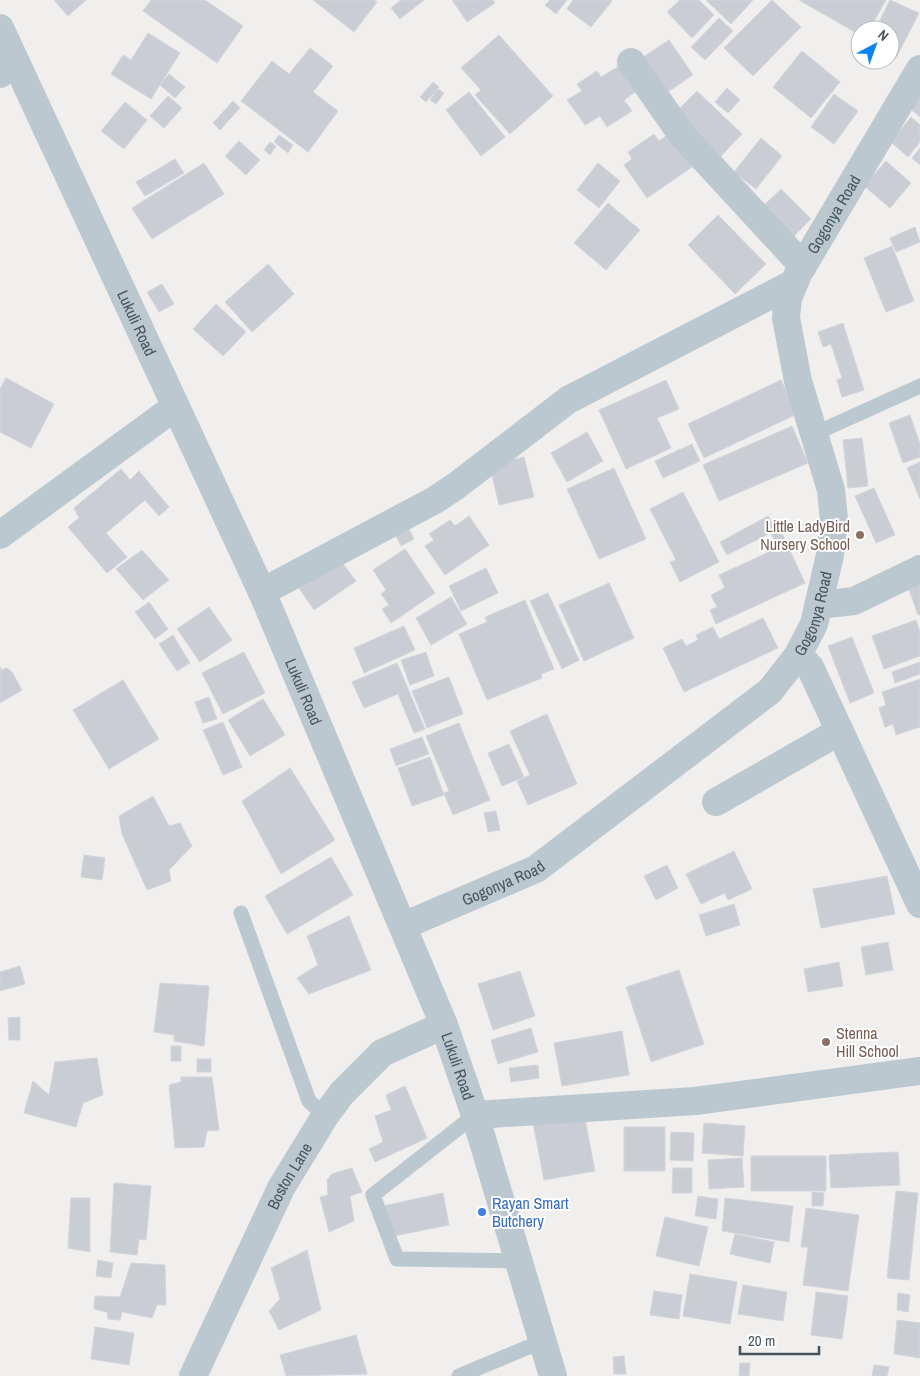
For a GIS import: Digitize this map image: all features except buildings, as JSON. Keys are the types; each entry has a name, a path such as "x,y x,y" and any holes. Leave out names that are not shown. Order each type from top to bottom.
{"street":[{"name":"Lukuli Road","path":"0,28 8,69 176,407 262,592 444,1024 475,1115 553,1376"},
{"path":"262,592 442,495 568,400 799,274 682,135 631,62"},
{"name":"Gogonya Road","path":"403,926 536,869 770,691 798,655 814,624 830,555 834,520 831,490 798,381 786,318 788,298 799,274 920,69"},
{"path":"0,535 176,407"},
{"path":"819,605 854,601 920,569"},
{"path":"798,655 810,667 920,904"},
{"path":"716,802 840,731"},
{"name":"Boston Lane","path":"192,1376 281,1188 325,1116 342,1093 382,1053 444,1024"},
{"path":"475,1115 695,1101 920,1071"}],"lane":[{"path":"814,434 920,386"},
{"path":"241,913 309,1101 325,1116"},
{"path":"475,1115 374,1196 397,1259 518,1261"},
{"path":"459,1376 543,1341"}],"place":[{"name":"Little LadyBird Nursery School","path":"860,535"},
{"name":"Stenna Hill School","path":"826,1042"},
{"name":"Rayan Smart Butchery","path":"482,1212"}]}
